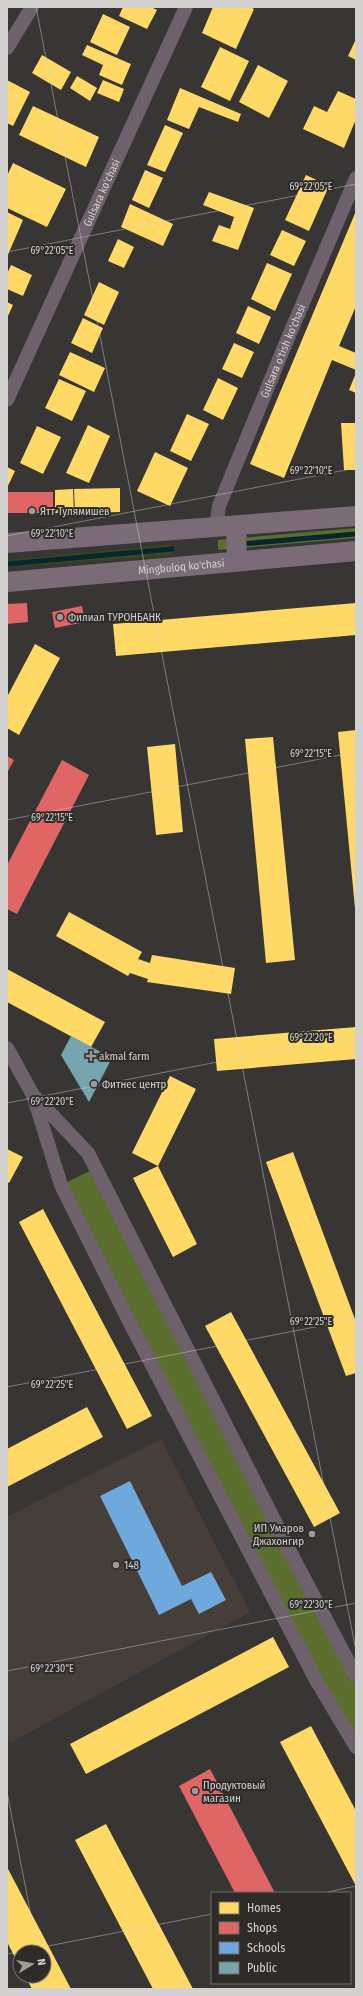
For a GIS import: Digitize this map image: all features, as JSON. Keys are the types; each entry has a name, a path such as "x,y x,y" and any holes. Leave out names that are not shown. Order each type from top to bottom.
{"main road":[{"path":"7,543 356,516"},
{"path":"236,526 237,561"},
{"name":"Mingbuloq ko'chasi","path":"7,582 356,551"}],"street":[{"path":"7,48 32,7"},
{"name":"Gulsara ko'chasi","path":"7,400 186,7"},
{"name":"Gulsara o'tish ko'chasi","path":"216,527 222,498 284,345 356,178"},
{"path":"7,1048 33,1094 61,1185 129,1322 316,1680 356,1747"},
{"path":"33,1094 88,1153 296,1563 356,1676"}],"shaded area":[{"name":"148","path":"161,1439 250,1612 10,1743 7,1737 7,1517"}],"green space":[{"path":"356,528 356,538 218,550 218,540"},
{"path":"171,545 172,555 7,567 7,560"},
{"path":"96,1168 356,1676 356,1747 61,1185"}],"building: Homes":[{"path":"123,7 151,7 157,10 147,29 119,16"},
{"path":"213,7 250,7 254,9 236,49 202,33"},
{"path":"103,14 130,27 117,55 90,42"},
{"path":"356,39 356,60 348,56"},
{"path":"87,45 131,64 122,85 99,75 103,65 82,55"},
{"path":"220,47 249,61 230,101 201,87"},
{"path":"42,55 71,72 61,90 32,73"},
{"path":"258,65 288,81 269,118 239,102"},
{"path":"77,76 97,88 90,101 70,88"},
{"path":"7,80 30,92 13,126 7,123"},
{"path":"103,80 124,89 119,102 97,93"},
{"path":"180,88 241,114 238,122 199,107 189,129 167,120"},
{"path":"338,91 356,99 356,119 344,148 303,129 314,106 327,112"},
{"path":"33,106 99,137 86,167 19,135"},
{"path":"165,125 183,133 165,172 147,165"},
{"path":"13,163 66,189 47,227 7,208 7,176"},
{"path":"145,170 163,178 149,208 132,200"},
{"path":"306,175 329,186 309,231 285,220"},
{"path":"209,192 254,208 238,250 212,241 219,225 230,229 234,217 203,205"},
{"path":"130,204 173,224 163,246 121,227"},
{"path":"356,211 356,306 339,346 356,353 356,370 332,360 284,478 250,464"},
{"path":"7,212 23,220 7,257"},
{"path":"282,230 306,241 294,266 270,255"},
{"path":"118,239 134,247 124,268 108,261"},
{"path":"267,263 292,274 275,311 251,299"},
{"path":"11,265 32,275 23,296 7,289 7,274"},
{"path":"99,282 119,292 104,325 84,315"},
{"path":"7,302 13,305 7,318"},
{"path":"248,306 271,317 259,344 236,333"},
{"path":"83,318 103,328 92,353 71,343"},
{"path":"234,343 254,352 242,378 222,369"},
{"path":"70,352 105,368 94,392 59,375"},
{"path":"356,373 356,393 349,390"},
{"path":"218,378 238,388 223,420 203,410"},
{"path":"59,379 86,391 72,421 45,408"},
{"path":"187,414 209,424 191,461 170,451"},
{"path":"341,423 356,423 356,470 344,470"},
{"path":"88,425 110,436 89,483 66,473"},
{"path":"37,426 61,437 43,474 20,463"},
{"path":"155,452 188,468 170,506 137,491"},
{"path":"7,467 15,471 7,488"},
{"path":"120,488 120,512 75,513 74,489"},
{"path":"73,489 74,513 55,513 55,490"},
{"path":"356,603 356,635 116,656 113,624"},
{"path":"35,644 60,658 19,735 7,728 7,697"},
{"path":"356,730 356,908 355,908 338,732"},
{"path":"273,737 295,960 266,963 245,739"},
{"path":"175,744 183,832 156,835 147,747"},
{"path":"69,912 142,952 138,959 150,963 152,955 235,968 231,994 147,982 148,979 130,973 128,976 56,936"},
{"path":"7,969 105,1022 91,1047 7,1002"},
{"path":"356,1027 356,1059 217,1071 214,1039"},
{"path":"170,1076 196,1089 158,1166 132,1153"},
{"path":"7,1149 23,1157 9,1183 7,1182"},
{"path":"293,1152 356,1322 356,1373 346,1376 266,1162"},
{"path":"158,1166 197,1244 173,1257 133,1178"},
{"path":"43,1209 152,1416 127,1429 19,1222"},
{"path":"231,1312 340,1513 314,1527 205,1326"},
{"path":"87,1407 103,1437 7,1487 7,1449"},
{"path":"273,1637 289,1667 86,1774 70,1744"},
{"path":"311,1726 356,1811 356,1886 280,1742"},
{"path":"106,1824 193,1989 153,1989 75,1840"},
{"path":"7,1867 47,1944 12,1944 12,1952 7,1942"},
{"path":"52,1953 71,1989 32,1989 29,1984 52,1984"}],"building: Shops":[{"path":"7,492 53,492 53,513 7,513"},
{"path":"27,603 28,622 7,624 7,604"},
{"path":"82,606 85,622 55,628 52,612"},
{"path":"7,756 14,760 7,773"},
{"path":"62,760 89,775 17,914 7,909 7,865"},
{"path":"210,1769 274,1892 234,1892 179,1786"}],"building: Schools":[{"path":"130,1481 182,1586 211,1572 226,1600 199,1614 191,1599 159,1615 100,1496"}],"building: Public":[{"path":"71,1036 112,1058 89,1102 61,1055"}],"waterway":[{"path":"241,544 356,534"},
{"path":"7,564 172,549"}],"place":[{"name":"Ятт Тулямишев","path":"32,511"},
{"name":"Филиал ТУРОНБАНК","path":"60,617"},
{"name":"akmal farm","path":"91,1056"},
{"name":"Фитнес центр","path":"94,1084"},
{"name":"ИП Умаров Джахонгир","path":"312,1534"},
{"name":"148","path":"116,1565"},
{"name":"Продуктовый магазин","path":"195,1791"}]}
